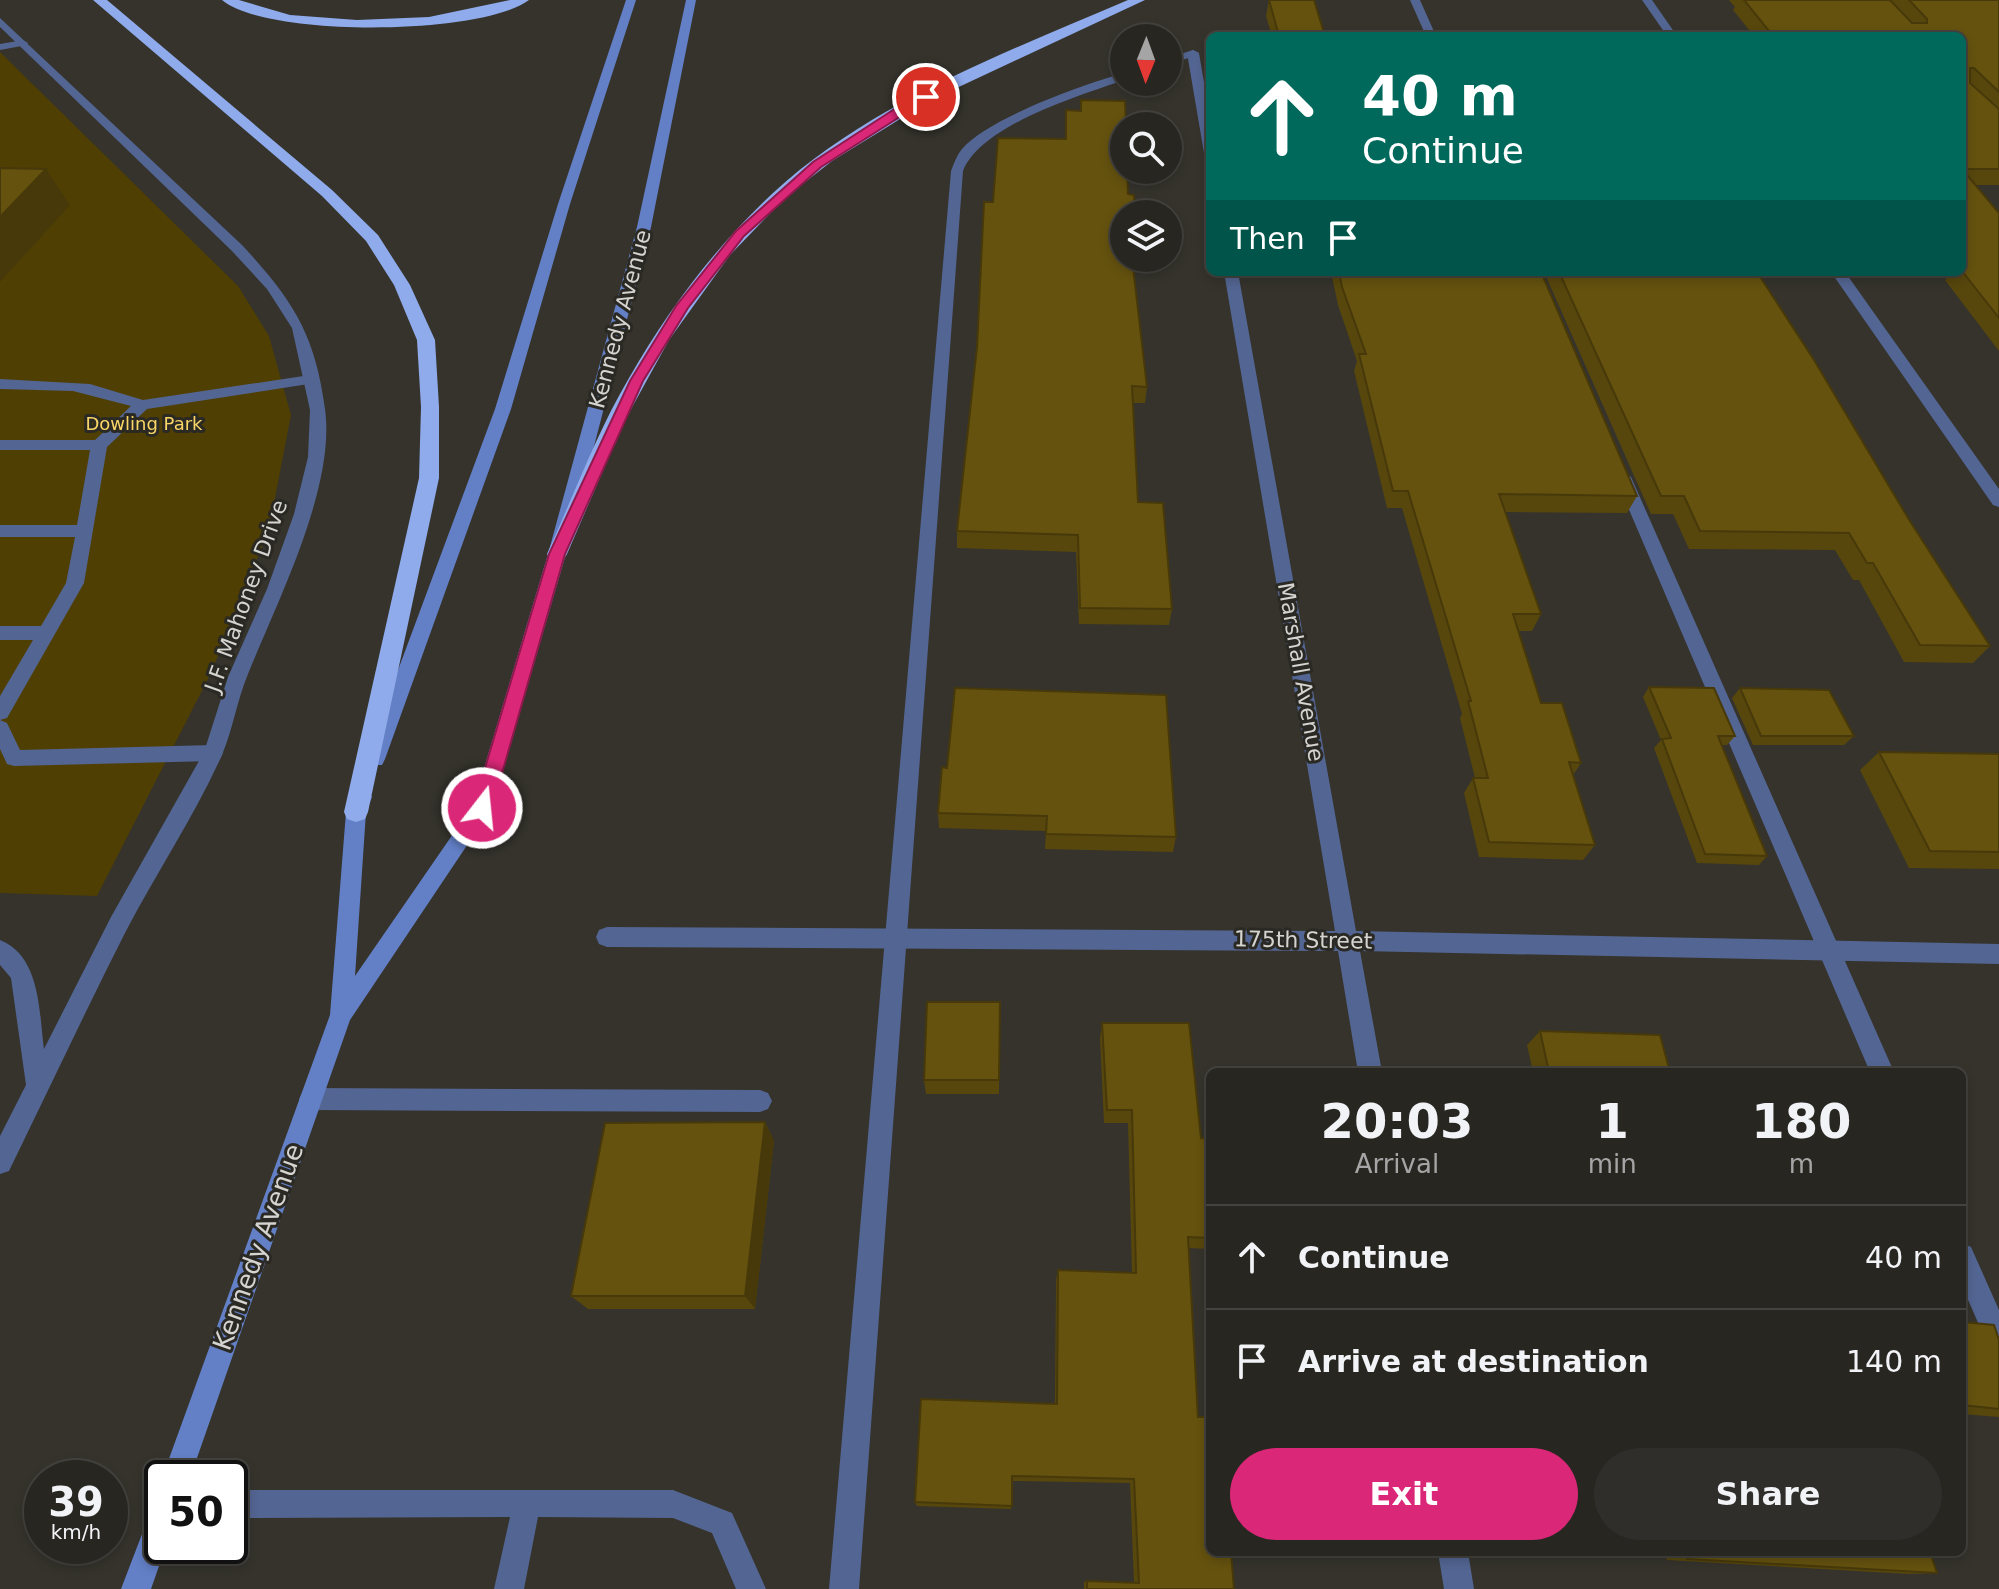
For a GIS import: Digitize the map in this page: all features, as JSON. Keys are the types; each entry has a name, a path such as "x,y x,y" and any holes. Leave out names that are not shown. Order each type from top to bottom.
{"highway":[{"path":"99,0 327,193 372,238 402,285 426,340 430,407 429,478 356,812"},
{"path":"228,0 263,14 323,23 387,23 447,17 523,0"},
{"path":"557,554 637,381 683,306 740,234 817,165 900,110 978,71 1139,0"}],"main road":[{"name":"Kennedy Avenue","path":"341,1015 356,812 503,409 564,204 631,0"},
{"name":"Kennedy Avenue","path":"182,1460 341,1015 482,808 557,554 644,227 691,0"},
{"path":"136,1589 145,1564"}],"street":[{"path":"1415,0 1429,32"},
{"path":"1647,0 1669,32"},
{"name":"J.F. Mahoney Drive","path":"0,21 237,248 273,287 299,328 318,410 316,457 302,514 276,589 237,677 213,753 119,924 0,1162"},
{"path":"0,47 23,43"},
{"path":"1182,57 1193,53 1206,129"},
{"path":"844,1589 957,171 970,148 987,137 1044,108 1110,82"},
{"name":"Marshall Avenue","path":"1232,276 1369,1068"},
{"path":"1841,276 1999,501"},
{"path":"0,384 56,384 110,391 142,405 310,380"},
{"path":"0,713 75,583 99,445 142,405"},
{"path":"0,445 99,445"},
{"path":"1615,460 1880,1068"},
{"path":"0,531 84,531"},
{"path":"0,633 46,633"},
{"path":"0,728 7,758 213,753"},
{"name":"175th Street","path":"607,937 894,936 1348,941 1999,954"},
{"path":"0,950 22,974 38,1086"},
{"path":"311,1099 760,1101"},
{"path":"1966,1265 1999,1341"},
{"path":"509,1589 527,1503"},
{"path":"248,1504 673,1504 722,1523 751,1589"},
{"path":"1454,1556 1459,1589"}],"green space":[{"name":"Dowling Park","path":"0,52 238,286 269,336 291,415 269,529 211,673 97,896 0,893"}],"building":[{"path":"1269,0 1314,0 1324,32 1278,32"},
{"path":"1744,0 1890,0 1912,23 1927,23 1927,19 1909,0 1999,0 1999,92 1974,68 1970,68 1970,83 1999,109 1999,169 1966,169 1966,32 1770,32"},
{"path":"1081,100 1125,101 1125,112 1110,112 1110,184 1128,184 1128,194 1134,195 1134,200 1110,200 1110,272 1134,272 1147,387 1132,386 1138,502 1163,503 1172,609 1080,608 1078,535 957,531 977,347 984,202 993,202 998,138 1066,139 1066,110 1081,111"},
{"path":"0,168 46,169 0,217"},
{"path":"1966,174 1999,213 1999,318 1966,276"},
{"path":"1340,276 1543,276 1637,496 1499,494 1541,614 1513,614 1541,703 1562,703 1581,763 1569,762 1595,845 1489,842 1473,778 1488,778 1468,701 1471,701 1408,491 1393,491 1359,354 1366,354"},
{"path":"1561,276 1760,276 1990,646 1920,645 1873,563 1867,563 1849,533 1700,531 1684,496 1661,496"},
{"path":"1649,687 1714,688 1735,736 1718,736 1767,856 1705,854 1662,739 1671,738"},
{"path":"955,688 1166,695 1176,837 1046,834 1047,816 938,813 942,767 947,768"},
{"path":"1740,688 1829,690 1854,736 1761,736"},
{"path":"1879,752 1999,754 1999,852 1930,851"},
{"path":"927,1002 1000,1002 999,1080 924,1080"},
{"path":"1102,1023 1189,1023 1201,1138 1206,1139 1206,1238 1188,1237 1198,1417 1206,1417 1206,1556 1231,1556 1234,1589 1087,1589 1087,1581 1139,1583 1134,1479 1012,1476 1012,1506 915,1502 921,1399 1057,1404 1058,1270 1136,1273 1132,1110 1107,1110"},
{"path":"1540,1031 1660,1035 1669,1068 1548,1068"},
{"path":"765,1122 745,1296 571,1296 605,1123"},
{"path":"1966,1322 1994,1325 1999,1340 1999,1409 1966,1405"},
{"path":"1687,1556 1931,1556 1937,1573 1687,1559"}],"route":[{"path":"482,808 557,554 637,381 683,306 740,234 817,165 900,110 926,97"}]}
